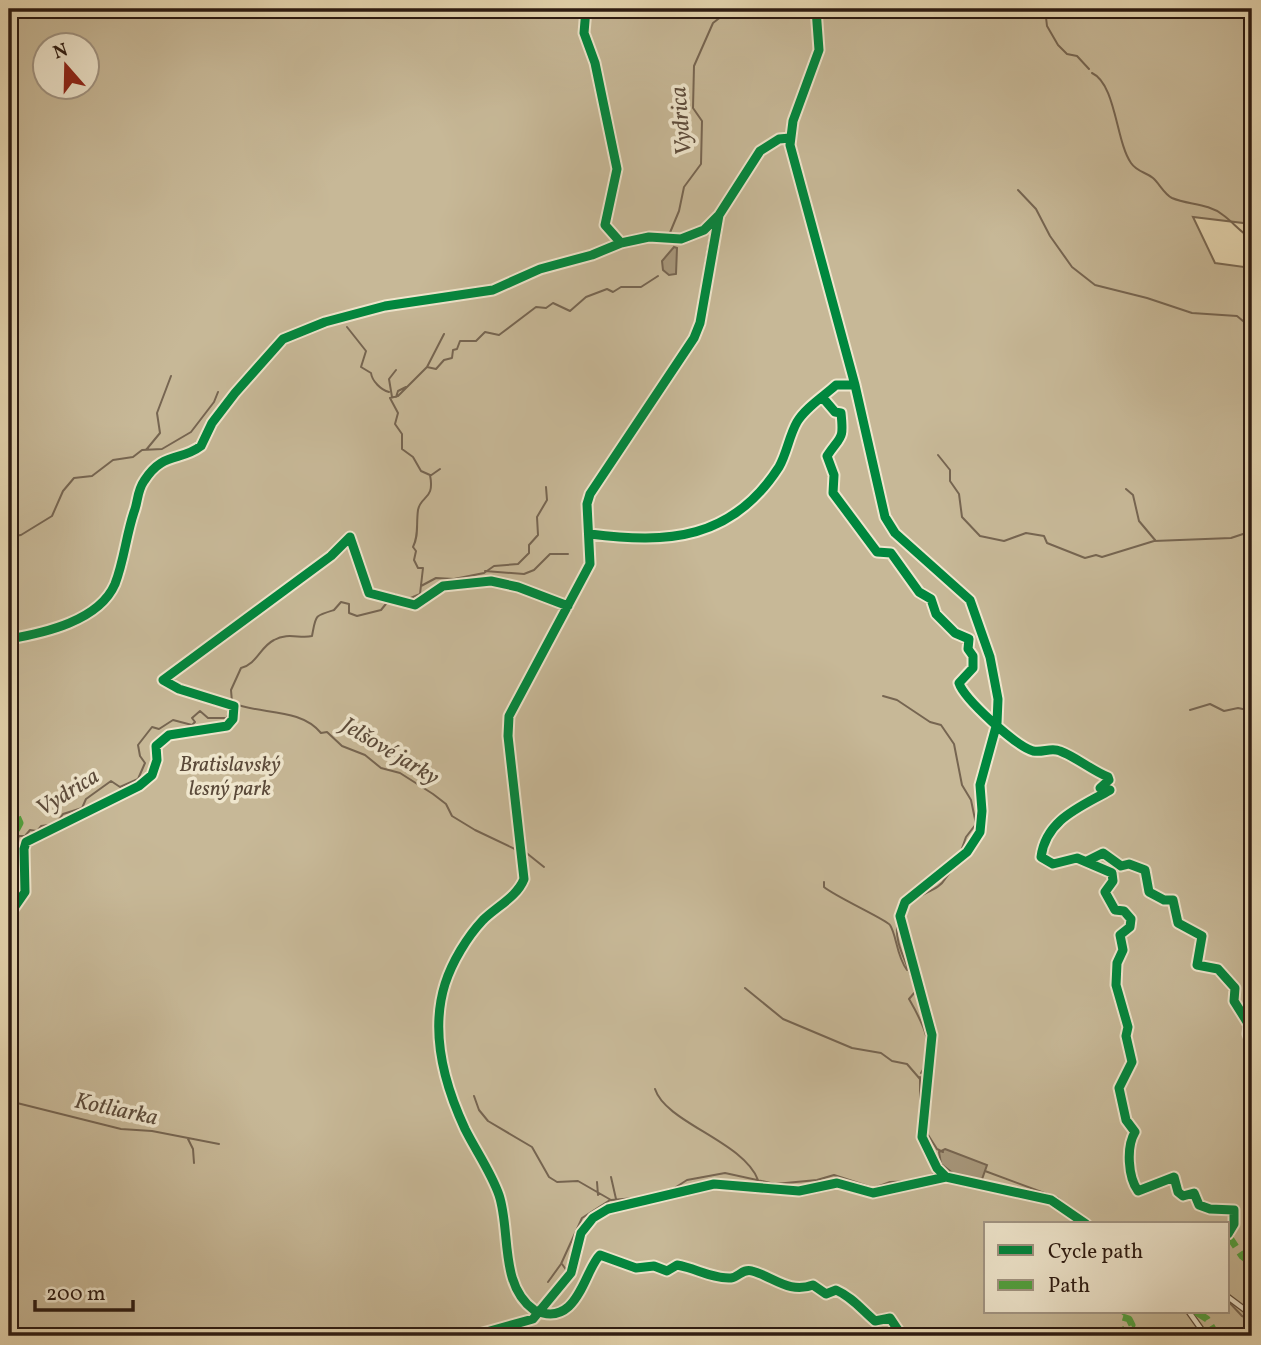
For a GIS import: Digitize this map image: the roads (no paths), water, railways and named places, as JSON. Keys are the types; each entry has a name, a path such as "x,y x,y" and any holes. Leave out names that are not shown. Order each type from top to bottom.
{"street":[{"path":"803,98 793,121 790,138 793,160 861,409 885,517 902,540 970,600 990,657 998,699 997,723 980,785 980,832 967,852 905,902 900,916 932,1035 922,1137 937,1168 946,1177"},
{"path":"538,1312 525,1303 516,1288 498,1193 455,1103 437,1036 441,999 446,980 463,948 480,924 516,891 524,878 508,721 590,564 587,504 590,494 694,338 700,323 719,215 760,151 774,141 790,138"},
{"path":"472,1336 502,1326 528,1322 571,1273 580,1233 593,1218 608,1209 714,1184 799,1191 836,1183 873,1193 946,1177 1051,1200 1083,1222"},
{"path":"1230,1298 1252,1315"},
{"path":"1190,1314 1206,1336"}],"waterway":[{"path":"9,16 44,9"},
{"name":"Vydrica","path":"669,235 679,211 684,187 701,164 702,121 693,108 694,66 713,23 731,9"},
{"path":"1045,9 1047,26 1058,45 1067,54 1077,56 1089,69"},
{"path":"1092,73 1106,89 1126,154 1133,166 1153,178 1172,198 1217,211 1252,239"},
{"path":"1018,190 1036,209 1050,236 1072,267 1095,285 1192,313 1237,316 1249,326 1252,341"},
{"name":"Vydrica","path":"9,886 18,884 23,877 16,843 19,836 25,836 30,830 37,831 41,826 56,824 63,814 82,808 86,799 111,781 120,787 138,779 145,763 140,756 138,745 152,727 159,729 173,720 192,725 195,722 192,718 200,711 208,718 227,718 232,702 231,690 241,668 251,663 269,643 284,636 312,636 317,617 334,610 341,602 349,604 349,613 357,616 381,610 394,594 406,600 420,594 423,568 418,568 414,560 416,551 413,547 417,534 418,510 431,489 430,475 421,471 413,457 402,449 402,434 395,424 398,413 390,398 398,396 427,367 436,369 444,360 452,358 453,350 457,349 460,341 476,341 485,332 499,335 536,307 546,308 553,303 570,311 586,297 607,289 613,292 621,287 641,287 658,276"},
{"path":"347,327 366,351 361,367 371,373 380,387 389,392"},
{"path":"427,367 444,334"},
{"path":"392,397 389,379 396,370"},
{"path":"146,450 160,433 157,413 171,376"},
{"name":"Vydrica","path":"396,397 398,391 406,387"},
{"path":"9,537 21,535 52,516 63,491 74,478 92,476 113,460 133,457 142,450 162,449 191,432 214,402 218,392"},
{"path":"938,455 950,470 950,481 959,494 962,517 980,536 1004,541 1026,533 1044,536 1047,543 1085,558 1096,555 1102,557 1154,541 1231,538 1252,531"},
{"path":"430,476 440,469"},
{"path":"421,586 436,578 454,579 484,573 494,566 518,564 529,553 529,545 538,535 537,517 547,500 546,487"},
{"path":"1126,489 1133,495 1139,521 1155,540"},
{"path":"485,571 524,574 534,570 550,554 568,554"},
{"path":"883,696 897,700 930,722 941,725 954,744 962,785 971,800 976,824 966,837 960,854"},
{"name":"Jelšové jarky","path":"233,703 302,719 321,733 327,732 342,746 365,755 381,768 400,773 433,794 446,804 452,816 475,830 519,851"},
{"path":"1190,710 1210,704 1224,711 1238,708 1252,711"},
{"name":"Jelšové jarky","path":"524,851 544,867"},
{"path":"903,918 910,903 941,884 962,860"},
{"path":"824,882 824,887 830,891 890,925 907,970"},
{"path":"898,921 900,948 915,992 909,999 923,1025 928,1045 926,1064 921,1073"},
{"path":"745,988 783,1019 852,1048 881,1053 892,1061 907,1064 920,1079"},
{"path":"920,1077 920,1124"},
{"path":"655,1089 662,1101 674,1112 737,1154 750,1166 758,1180"},
{"path":"474,1096 479,1110 488,1121 532,1147 549,1177 557,1182 578,1181 611,1200 648,1197 673,1189 687,1180 725,1173 775,1184 817,1180 834,1175 874,1188 890,1182 918,1181 936,1173"},
{"name":"Kotliarka","path":"9,1101 121,1129 152,1131 219,1144"},
{"path":"925,1130 937,1149 943,1152"},
{"path":"188,1139 193,1149 194,1163"},
{"path":"985,1171 1058,1198 1079,1217"},
{"path":"611,1177 616,1199"},
{"path":"597,1182 598,1195"},
{"path":"548,1282 561,1264 582,1218 610,1200"},
{"path":"562,1264 567,1271"},
{"path":"1230,1303 1242,1316 1252,1320"}],"park label":[{"name":"Bratislavský lesný park","path":"230,777"}]}
